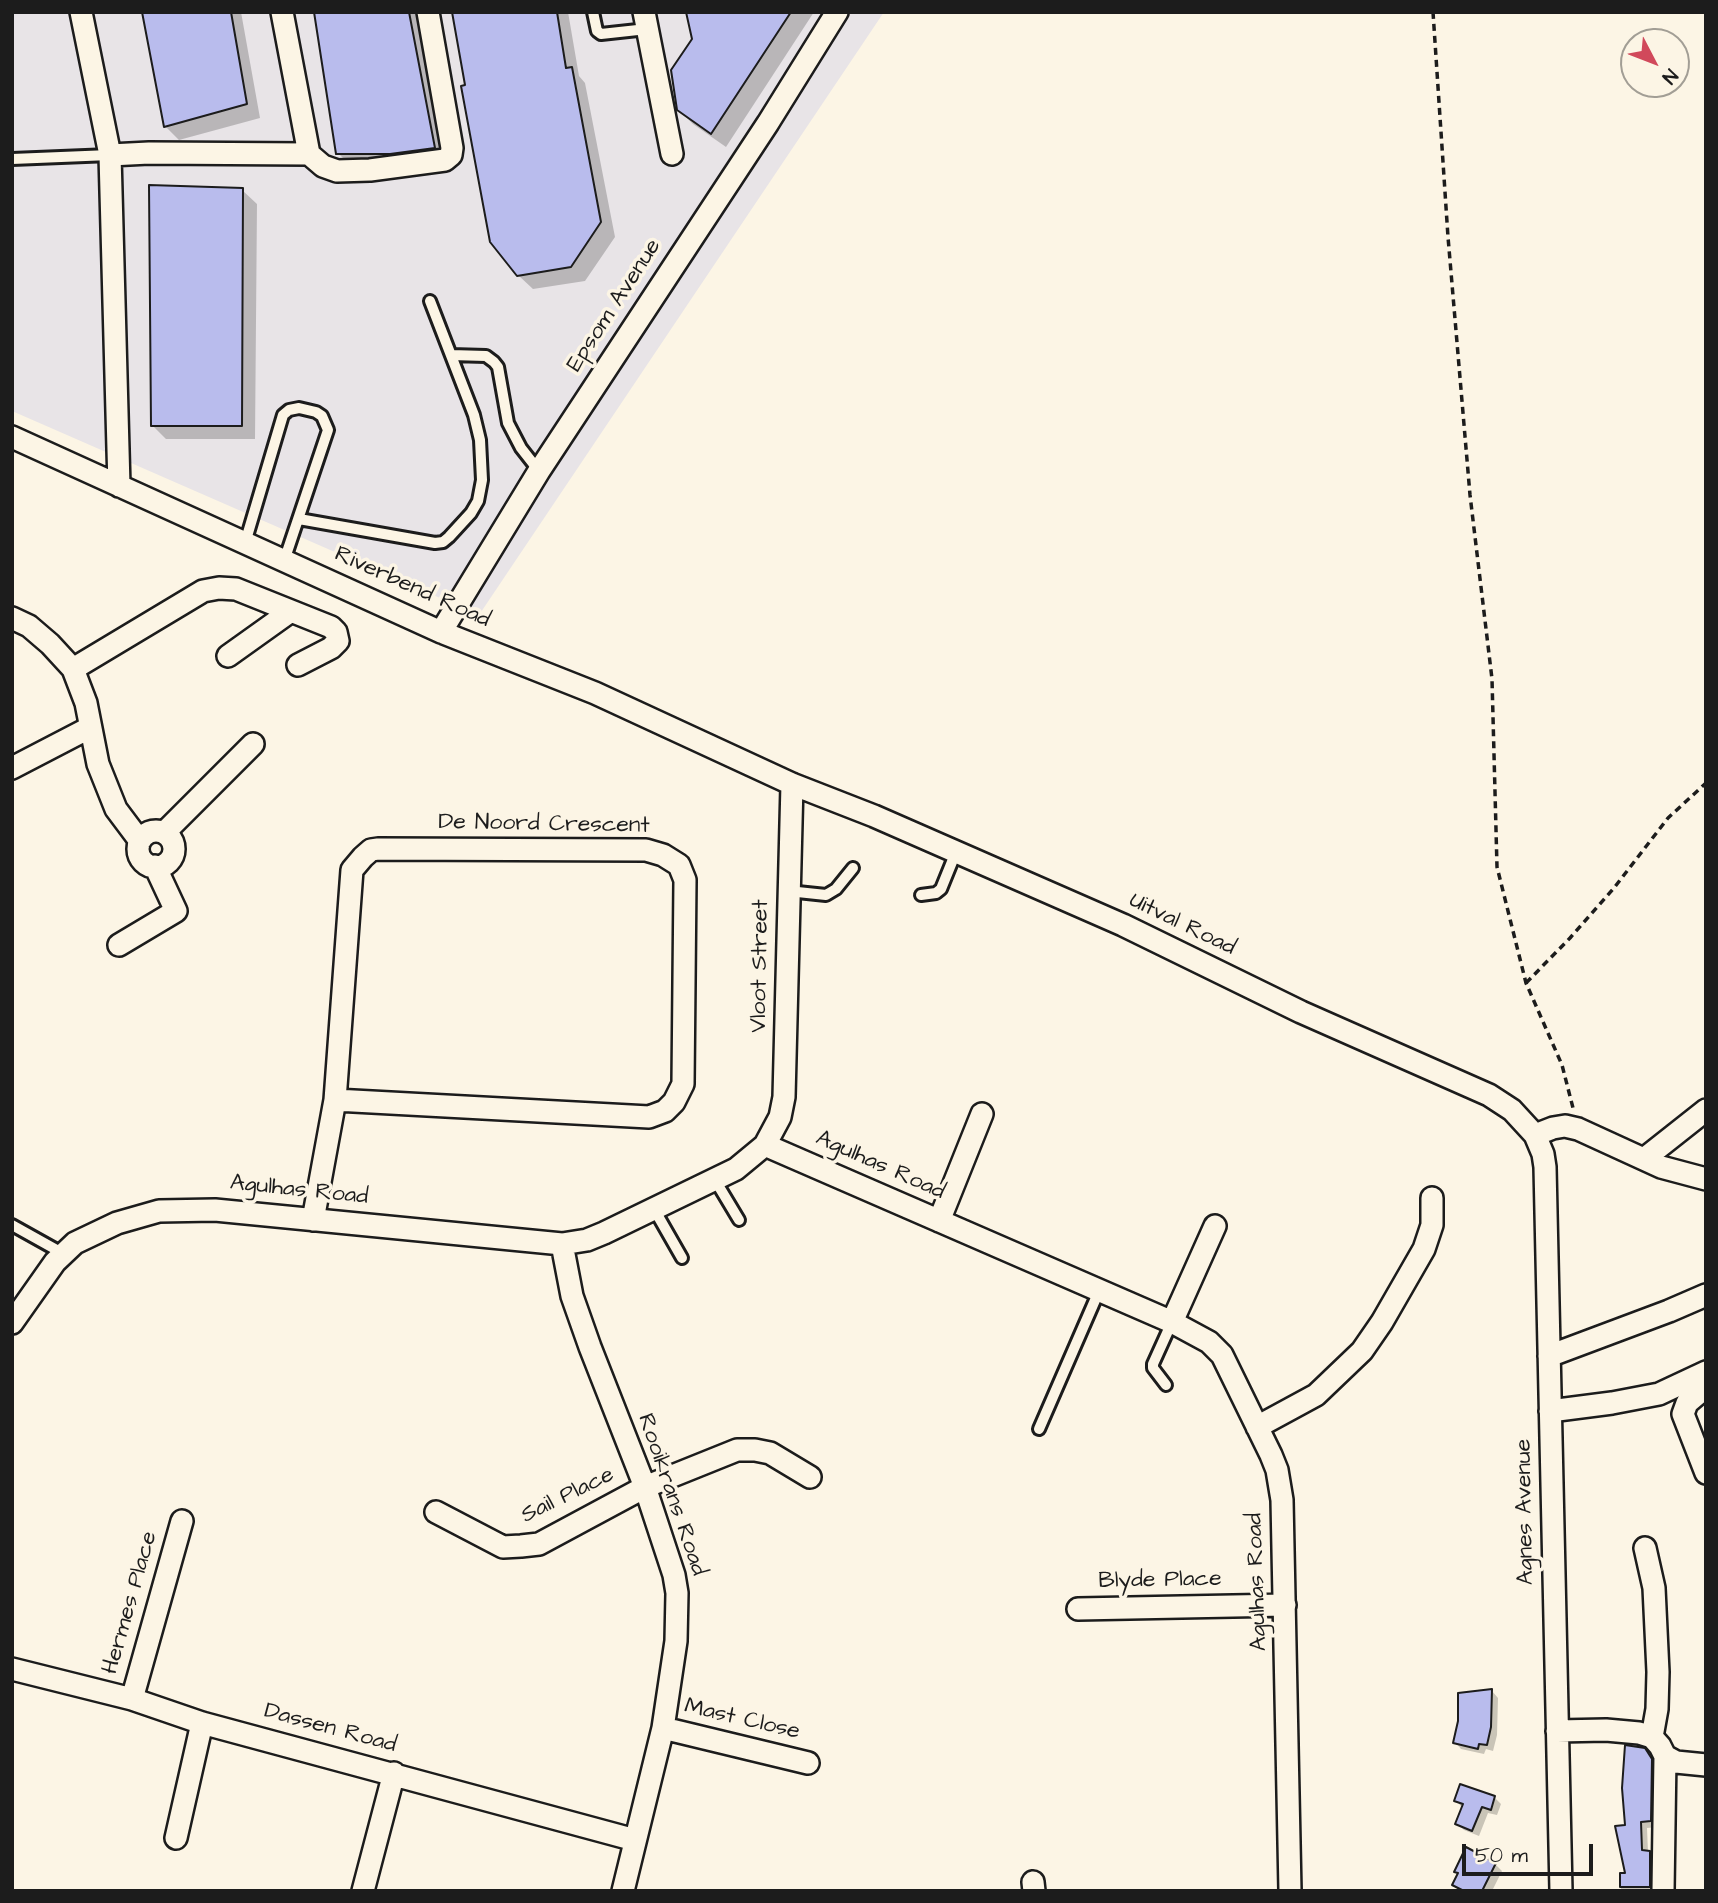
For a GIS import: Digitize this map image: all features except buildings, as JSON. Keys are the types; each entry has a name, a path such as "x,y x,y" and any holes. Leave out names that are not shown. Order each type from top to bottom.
{"street":[{"path":"81,12 110,155 119,486"},
{"path":"282,12 309,154 323,166 337,171 370,170 445,160 451,155 428,12"},
{"name":"Epsom Avenue","path":"441,632 538,471 768,123 837,12"},
{"path":"646,20 672,154"},
{"path":"110,155 309,154"},
{"name":"Riverbend Road","path":"12,437 441,632 595,693 792,784"},
{"path":"73,670 203,591 219,588 236,589 331,627 336,632 338,641 331,648 298,665"},
{"path":"228,656 290,611"},
{"path":"12,618 29,626 50,644 73,670 86,703 98,764 116,809 140,841 139,855 148,865 155,866 168,862 172,857 173,843 164,833 150,832 140,841"},
{"path":"12,768 89,728"},
{"path":"164,833 253,744"},
{"name":"Uitval Road","path":"792,784 874,816 1123,925 1301,1012 1489,1095 1512,1110 1535,1135"},
{"name":"Vloot Street","path":"765,1145 780,1117 785,1097 792,784"},
{"name":"De Noord Crescent","path":"313,1220 335,1100 352,870 367,853 378,849 646,850 663,855 679,865 685,880 682,1084 674,1102 665,1111 649,1117 335,1100"},
{"path":"119,945 176,911 155,866"},
{"path":"1644,1159 1706,1110"},
{"path":"939,1221 982,1114"},
{"path":"1535,1135 1565,1126 1578,1129 1682,1174 1706,1179"},
{"name":"Agnes Avenue","path":"1535,1135 1543,1153 1545,1167 1561,1891"},
{"name":"Agulhas Road","path":"12,1323 38,1284 64,1254 86,1236 117,1223 159,1211 215,1210 562,1244 587,1240 715,1180 736,1169 765,1145 1172,1322 1209,1342 1222,1355 1271,1455 1280,1485 1290,1891"},
{"path":"1256,1427 1316,1395 1362,1352 1424,1249 1432,1225 1432,1198"},
{"path":"1172,1322 1215,1226"},
{"name":"Rooikrans Road","path":"562,1244 572,1296 645,1487 674,1575 677,1593 676,1641 663,1728 623,1891"},
{"path":"1549,1356 1706,1295"},
{"path":"1550,1411 1659,1394 1705,1377"},
{"path":"1705,1377 1683,1414 1706,1473"},
{"name":"Sail Place","path":"436,1512 503,1547 521,1546 539,1544 645,1487 737,1450 770,1453 810,1476"},
{"name":"Hermes Place","path":"132,1699 182,1521"},
{"path":"1645,1548 1654,1588 1658,1682 1652,1737"},
{"name":"Blyde Place","path":"1078,1609 1285,1605"},
{"name":"Dassen Road","path":"12,1670 132,1699 202,1723 635,1840"},
{"path":"176,1838 202,1723"},
{"name":"Mast Close","path":"663,1728 808,1763"},
{"path":"1557,1731 1623,1730 1652,1737 1660,1746 1665,1756 1663,1891"},
{"path":"1665,1756 1684,1763 1706,1765"},
{"path":"363,1891 394,1773"}],"lane":[{"path":"593,12 597,30 601,34 646,20"},
{"path":"12,159 110,155"},
{"path":"299,519 435,543 443,542 460,527 478,500 482,469 480,440 474,415 430,301"},
{"path":"451,355 486,356 498,367 508,424 538,471"},
{"path":"245,543 283,415 289,410 299,408 322,416 328,430 284,561"},
{"path":"921,895 936,893 941,889 956,852"},
{"path":"788,891 826,895 836,889 853,868"},
{"path":"715,1180 739,1220"},
{"path":"654,1209 682,1258"},
{"path":"12,1225 64,1254"},
{"path":"1039,1429 1098,1290"},
{"path":"1166,1385 1153,1368 1153,1364 1172,1322"}],"path":[{"path":"1433,12 1469,495 1492,679 1497,867 1526,983 1562,1065 1578,1129"},
{"path":"1526,983 1614,888 1668,818 1706,783"}],"shaded area":[{"path":"12,12 884,12 479,615 12,411"}]}
